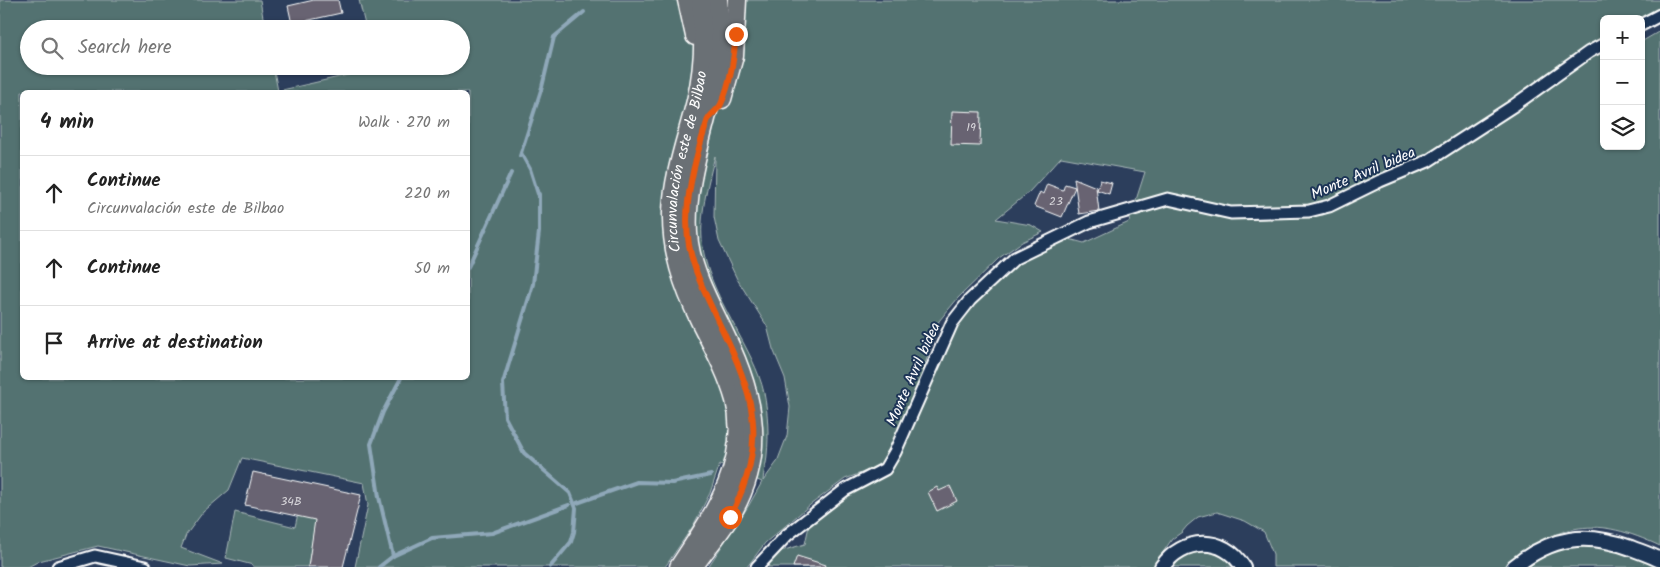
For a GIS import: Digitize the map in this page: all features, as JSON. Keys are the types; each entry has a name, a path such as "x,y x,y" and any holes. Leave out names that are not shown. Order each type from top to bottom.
{"main road":[{"path":"688,0 696,44 696,101"},
{"name":"Circunvalación este de Bilbao","path":"679,567 722,497 730,478 738,436 736,407 728,379 683,282 672,236 675,184 702,73 704,19 702,0"},
{"name":"Circunvalación este de Bilbao","path":"694,567 730,517 742,492 752,456 754,427 743,375 700,284 689,244 688,202 708,119 721,39 718,0"},
{"path":"708,119 720,105 730,74 736,34 737,0"}],"street":[{"path":"1645,23 1660,15"},
{"name":"Monte Avril bidea","path":"757,567 787,535 844,490 885,469 895,452 952,322 970,300 1015,258 1089,222 1168,199 1231,213 1309,211 1329,206 1380,181 1428,161 1600,46"},
{"path":"1514,567 1539,550 1560,540 1578,538 1606,541 1660,560"},
{"path":"1162,567 1169,557 1178,550 1190,544 1201,543 1224,548 1239,560 1243,567"},
{"path":"58,567 95,556 145,567"}],"green space":[{"path":"0,0 260,0 263,20 20,20 20,75 275,75 278,90 20,90 20,380 470,380 470,90 282,90 348,75 470,75 470,20 364,20 359,0 1660,0 1660,9 1645,17 1645,15 1600,15 1600,41 1427,156 1329,201 1313,206 1230,209 1171,196 1135,203 1145,172 1061,157 1029,192 996,219 1031,225 1043,232 1022,242 999,258 958,298 939,321 911,408 889,454 880,466 845,479 810,505 765,543 747,567 708,567 762,482 720,464 710,493 693,526 665,567 355,567 368,505 364,483 242,458 229,490 203,512 186,535 181,548 223,564 190,566 98,546 39,561 28,567 0,567","holes":["715,156 714,217 719,241 737,279 767,326 773,349 785,378 790,407 787,436 777,462 763,481 768,440 764,393 752,359 712,281 702,244 704,206"]},
{"path":"1660,31 1660,546 1637,536 1597,527 1579,528 1562,532 1544,540 1506,567 1273,567 1273,554 1264,532 1245,521 1217,512 1198,517 1187,526 1172,539 1153,567 768,567 774,553 805,544 809,526 817,518 851,492 885,476 893,468 953,332 966,313 1023,256 1065,238 1084,243 1129,222 1132,214 1168,204 1228,218 1259,219 1323,215 1422,169 1588,59 1600,54 1600,150 1645,150 1645,40"},
{"path":"299,509 317,513 308,567 253,567 253,565 226,558 235,512 295,527"},
{"path":"1592,544 1647,560 1659,567 1529,567 1543,557 1559,550"},
{"path":"1207,550 1220,554 1234,567 1174,567 1188,554"}],"building":[{"path":"314,0 338,0 341,13 310,20 291,20 288,6"},
{"path":"952,111 981,112 980,146 951,145"},
{"path":"1074,178 1096,187 1099,211 1079,214"},
{"path":"1100,180 1112,183 1109,194 1097,190"},
{"path":"1047,184 1063,190 1065,184 1075,187 1062,217 1034,206 1040,192 1043,194"},
{"path":"253,472 361,495 343,567 308,567 315,520 245,505"},
{"path":"950,486 957,501 937,511 928,492 937,487 939,491"},
{"path":"797,556 826,565 825,567 793,567"}],"waterway":[{"path":"520,156 542,87 554,37 584,12"},
{"path":"521,153 530,169 538,194"},
{"path":"470,263 511,173"},
{"path":"539,194 539,232 533,284 503,383 505,417 524,453 570,493 576,508 574,532 571,542 550,567"},
{"path":"393,556 379,497 371,444 383,412 400,380"},
{"path":"577,503 637,482 672,483 711,475"},
{"path":"379,567 393,556 432,538 492,533 569,505"}],"route":[{"path":"730,517 749,473 754,427 743,375 700,284 689,244 687,221 688,202 694,170 708,119 720,105 730,74 736,34"}]}
